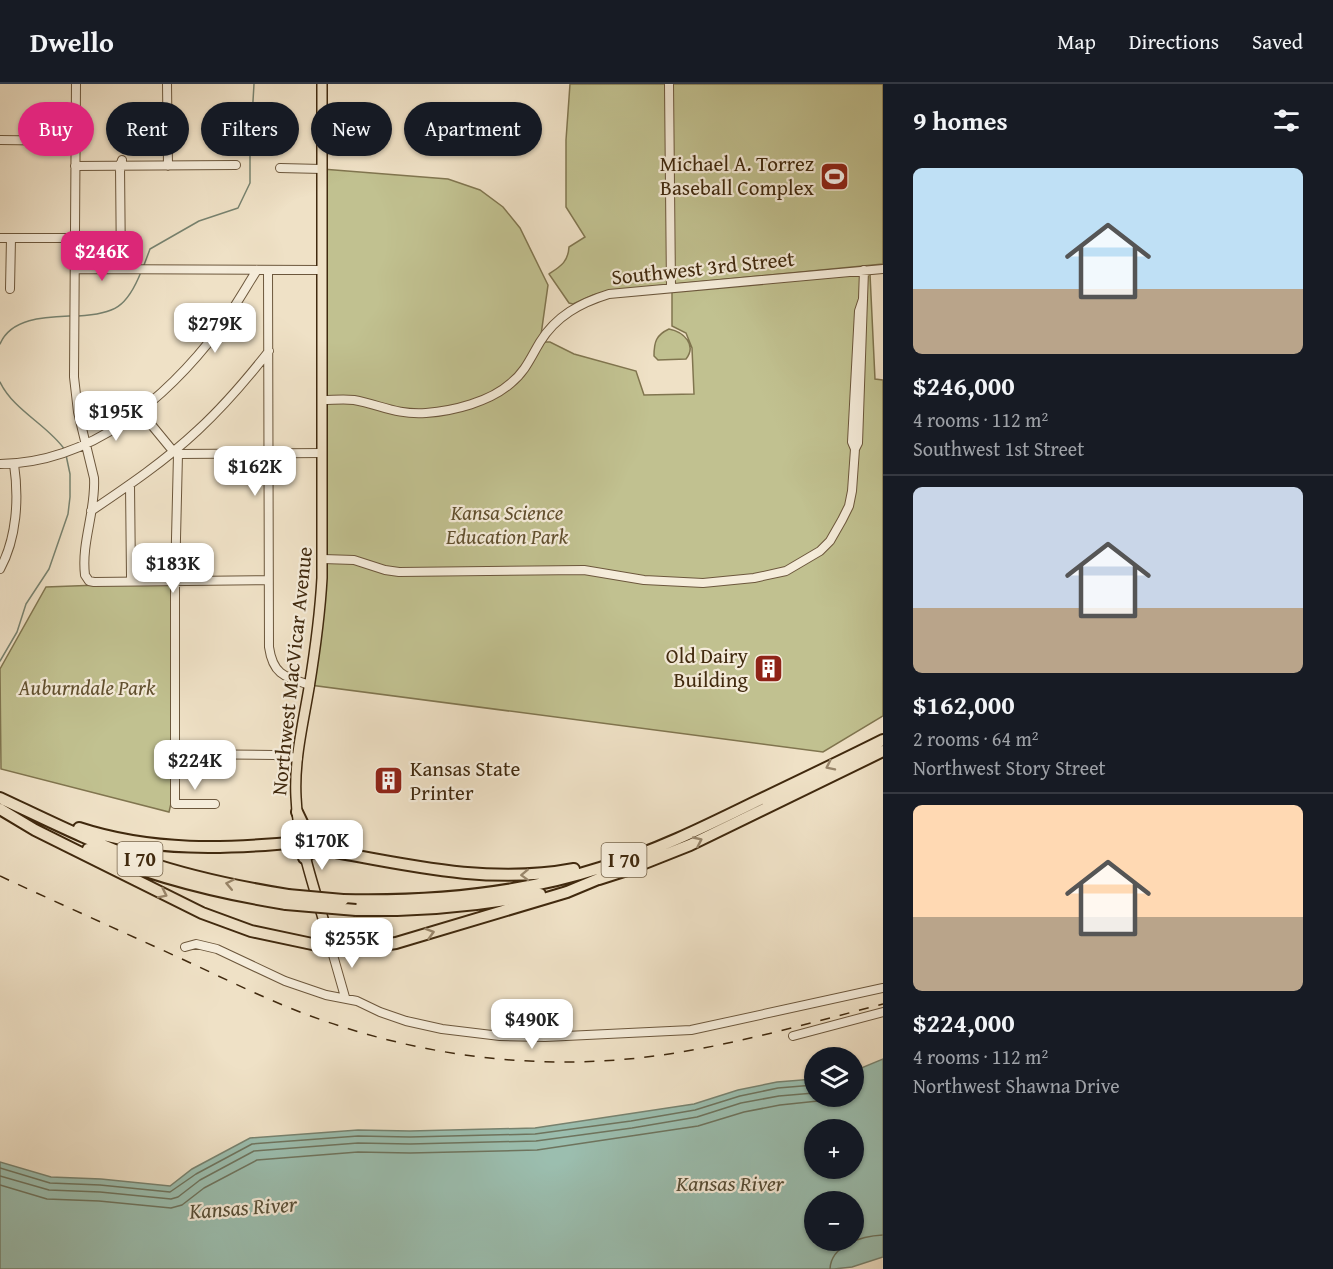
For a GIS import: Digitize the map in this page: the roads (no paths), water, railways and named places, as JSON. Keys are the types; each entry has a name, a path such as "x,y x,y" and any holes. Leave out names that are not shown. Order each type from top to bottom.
{"highway":[{"name":"I 70","path":"0,798 144,861 287,899 428,899 498,892 566,878 644,853 707,826 883,740"},
{"name":"I 70","path":"0,809 105,856 142,870 208,889 356,910 428,909 470,906 546,893 603,877 690,844 883,752"},
{"path":"0,809 35,830 202,913 251,931 331,948 349,950 396,943 567,892 603,877"},
{"path":"26,810 107,836 157,845 203,848 301,842"},
{"path":"297,812 310,839 325,850"},
{"path":"304,858 313,851 325,850 449,872 502,876 555,872 644,853"}],"main road":[{"name":"Northwest MacVicar Avenue","path":"322,84 323,559 318,634 297,758 297,812 304,858 323,915 331,948"}],"street":[{"path":"75,84 75,102"},
{"path":"167,84 168,166"},
{"path":"669,84 671,288"},
{"path":"0,140 18,140"},
{"path":"75,156 75,396 94,478 94,499 84,548 84,573 87,579 94,582 267,580"},
{"path":"75,166 121,163 168,166 236,165"},
{"path":"121,163 121,269"},
{"path":"280,168 322,169"},
{"path":"0,238 75,238"},
{"path":"10,289 11,238"},
{"path":"75,269 322,270"},
{"name":"Southwest 3rd Street","path":"322,400 355,400 405,413 427,413 481,400 494,395 512,383 528,364 539,342 569,310 609,294 883,269"},
{"path":"0,464 14,464 53,457 77,448 140,411 200,352 220,327 257,270"},
{"path":"268,270 268,647 273,664 283,676 309,685"},
{"path":"323,559 354,560 399,572 584,570 665,582 725,581 776,574 810,559 830,541 849,506 855,449 858,443 864,270"},
{"path":"91,511 175,453 239,389 269,351"},
{"path":"140,411 175,453 175,804 215,804"},
{"path":"175,453 322,453"},
{"path":"0,569 10,546 15,525 14,464"},
{"path":"130,485 131,577 134,581"},
{"path":"175,754 274,755 297,758"},
{"path":"185,946 196,944 217,949 285,981 326,995 345,998 397,1018 430,1027 491,1035 545,1037 691,1030 883,988"},
{"name":"Northwest MacVicar Avenue","path":"331,948 345,998"},
{"path":"793,1036 883,1012"}],"water":[{"name":"Kansas River","path":"883,1059 883,1257 852,1267 834,1269 0,1269 0,1162 51,1177 170,1186 192,1169 250,1138 358,1130 535,1128 694,1104 738,1090 777,1082 804,1080 804,1107 864,1107 864,1067"}],"waterway":[{"path":"144,265 150,249 199,221 238,208 250,183 254,84"},
{"path":"78,316 101,313 118,306 125,301 141,272"},
{"path":"0,344 5,335 20,324 40,318 70,316"},
{"path":"0,382 22,410 50,433 65,450"},
{"path":"0,661 17,632 26,604 49,569 68,514 70,474 66,455"}],"railway":[{"path":"0,876 299,1012 376,1037 450,1053 525,1061 563,1062 638,1058 700,1049 883,1004"}],"place":[{"name":"Michael A. Torrez Baseball Complex","path":"835,176"},
{"name":"Old Dairy Building","path":"769,668"},
{"name":"Kansas State Printer","path":"389,781"}],"park label":[{"name":"Kansa Science Education Park","path":"507,525"},
{"name":"Auburndale Park","path":"87,688"}]}
